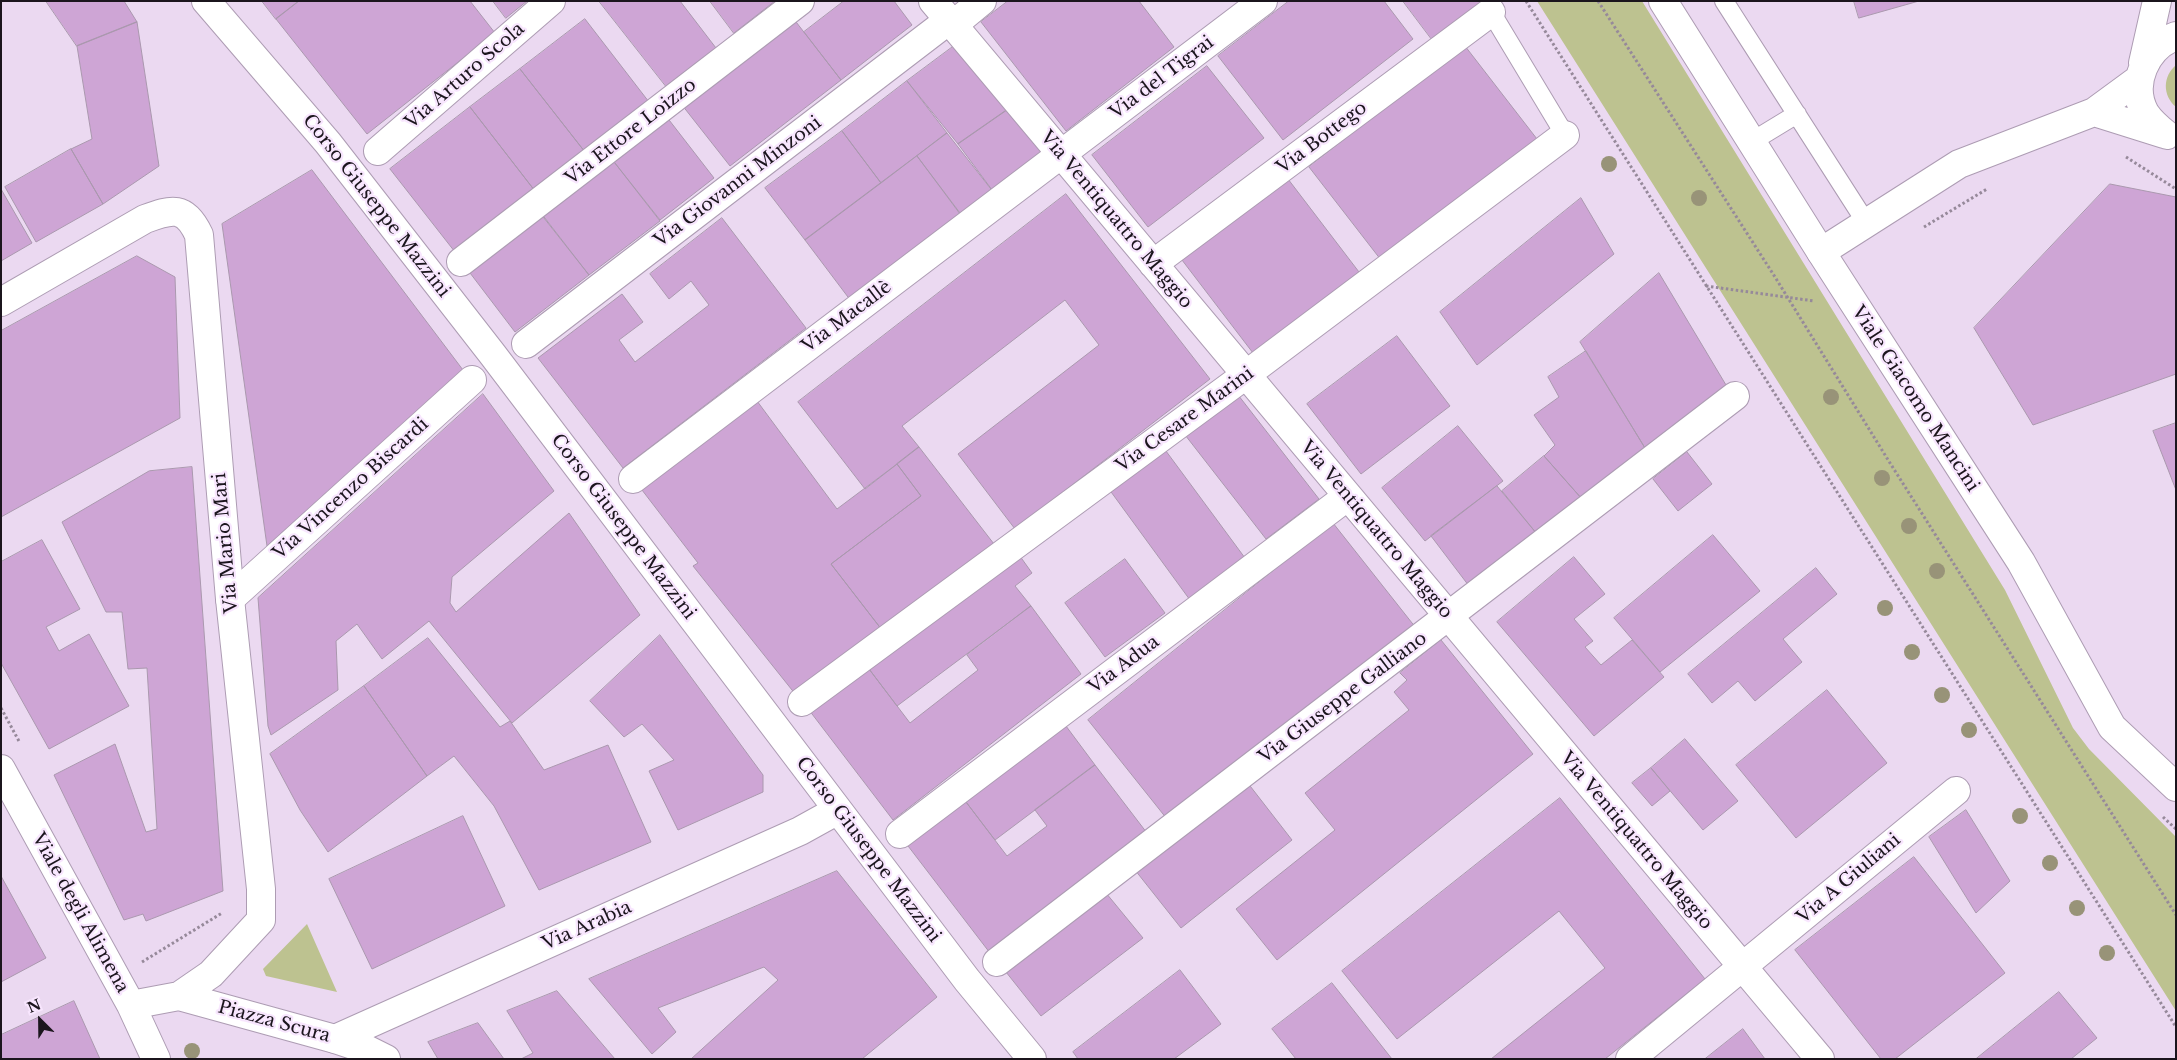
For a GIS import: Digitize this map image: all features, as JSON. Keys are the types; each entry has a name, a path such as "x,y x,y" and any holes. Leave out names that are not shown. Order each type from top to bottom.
{"street":[{"name":"Corso Giuseppe Mazzini","path":"206,1 328,143 493,355 967,980 1032,1059"},
{"name":"Via Arturo Scola","path":"378,151 551,1"},
{"name":"Via Ettore Loizzo","path":"461,262 800,1"},
{"name":"Via Giovanni Minzoni","path":"526,344 945,15 982,1"},
{"name":"Via del Tigrai","path":"1060,155 1263,1"},
{"name":"Viale Giacomo Mancini","path":"1663,1 1820,252 2021,562 2112,726 2176,787"},
{"path":"2156,1 2141,74 2140,96 2144,111 2154,125 2171,136"},
{"path":"2162,1 2176,10"},
{"name":"Via Bottego","path":"1153,264 1491,12"},
{"name":"Via Ventiquattro Maggio","path":"945,15 1060,155 1247,374 1449,618 1820,1059"},
{"path":"1820,252 1959,164 2094,112 2141,74 2149,55 2154,50 2176,36"},
{"path":"2094,112 2171,136"},
{"name":"Via Cesare Marini","path":"802,702 1247,374 1565,135"},
{"name":"Via Macallè","path":"633,479 1060,155"},
{"name":"Via Mario Mari","path":"1,302 145,219 166,211 181,212 193,221 199,235 230,599 261,889 260,920"},
{"name":"Via Vincenzo Biscardi","path":"230,599 472,380"},
{"name":"Via Giuseppe Galliano","path":"997,962 1449,618 1735,396"},
{"name":"Via Adua","path":"900,834 1348,496"},
{"name":"Viale degli Alimena","path":"1,770 131,1005 156,1059"},
{"name":"Via A Giuliani","path":"1630,1059 1956,790"},
{"name":"Via Arabia","path":"335,1039 800,831 838,810"},
{"name":"Piazza Scura","path":"131,1005 179,996 211,974 260,920"},
{"name":"Piazza Scura","path":"179,996 335,1039 377,1054"}],"lane":[{"path":"1724,1 1867,224"},
{"path":"1491,12 1565,135"},
{"path":"1751,142 1797,114"}],"path":[{"path":"1526,1 2176,1027"},
{"path":"1598,1 1775,277 1895,472 2176,915"},
{"path":"2123,155 2176,189"},
{"path":"1918,230 1992,187"}],"green space":[{"path":"1537,1 1642,1 2005,590 2073,728 2089,749 2176,837 2176,1011"},
{"path":"2176,65 2176,107 2168,97 2166,86 2169,75"},
{"path":"307,924 337,992 266,976 263,969"}],"building":[{"path":"46,1 124,1 137,22 77,46"},
{"path":"262,1 299,1 276,19"},
{"path":"299,1 470,1 495,33 367,134 276,19"},
{"path":"493,1 527,1 506,18"},
{"path":"599,1 680,1 716,48 666,86"},
{"path":"710,1 775,1 734,33"},
{"path":"844,1 894,1 912,25 841,80 804,32"},
{"path":"1008,1 1139,1 1174,47 1066,131 981,22"},
{"path":"1289,1 1384,1 1413,39 1283,140 1218,56"},
{"path":"1403,1 1481,1 1483,5 1434,42"},
{"path":"1854,1 1919,1 1859,18"},
{"path":"793,18 841,80 730,166 682,105"},
{"path":"585,19 649,102 585,152 520,69"},
{"path":"137,22 159,166 103,204 71,149 92,139 77,46"},
{"path":"958,43 1017,103 958,144 907,81"},
{"path":"1465,46 1537,139 1381,260 1309,167"},
{"path":"1207,66 1264,138 1148,227 1092,155"},
{"path":"520,69 585,152 535,191 470,107"},
{"path":"907,81 947,133 881,183 842,131"},
{"path":"1017,103 1047,161 998,198 958,144"},
{"path":"470,107 535,191 455,252 390,169"},
{"path":"666,116 714,178 660,220 611,158"},
{"path":"842,131 881,183 805,240 765,188"},
{"path":"947,133 998,198 966,222 917,156"},
{"path":"71,149 103,204 36,242 5,187"},
{"path":"917,156 966,221 854,305 805,240"},
{"path":"611,158 660,221 589,275 541,213"},
{"path":"312,170 463,370 267,546 222,224"},
{"path":"1288,179 1359,272 1253,353 1182,260"},
{"path":"2110,184 2176,197 2176,374 2033,425 1974,328"},
{"path":"1,189 32,243 1,261"},
{"path":"1066,194 1210,379 1015,529 958,454 1099,345 1065,300 902,426 919,447 865,489 798,402"},
{"path":"1581,198 1614,254 1477,365 1440,312"},
{"path":"540,213 589,275 515,332 467,269"},
{"path":"722,218 806,328 623,468 538,358 622,294 643,322 619,340 635,362 709,305 691,281 669,299 650,274"},
{"path":"137,256 175,277 180,418 1,517 1,331"},
{"path":"1659,273 1729,390 1645,448 1580,342"},
{"path":"1397,336 1450,406 1361,474 1307,404"},
{"path":"1586,351 1645,448 1582,499 1544,456 1555,445 1534,415 1559,397 1548,377"},
{"path":"1235,391 1319,499 1266,539 1182,431"},
{"path":"483,394 554,491 452,577 450,603 456,612 569,513 640,615 512,723 429,621 382,659 357,624 336,641 338,690 271,735 268,726 258,598"},
{"path":"757,401 837,509 897,464 921,496 831,564 882,630 796,695 693,566 698,563 642,490"},
{"path":"2176,423 2176,490 2153,431"},
{"path":"1458,426 1503,481 1425,541 1382,488"},
{"path":"919,447 994,544 882,630 831,564 921,496 897,464"},
{"path":"1163,447 1245,558 1190,600 1106,485"},
{"path":"1687,452 1712,484 1678,511 1653,479"},
{"path":"1544,456 1582,499 1537,534 1502,491"},
{"path":"192,467 223,891 146,921 143,914 124,920 54,775 115,744 146,832 157,829 147,668 128,669 122,612 106,612 62,522 149,471"},
{"path":"1497,486 1537,534 1469,586 1431,536"},
{"path":"1333,523 1416,628 1171,824 1088,720"},
{"path":"1713,535 1760,591 1660,672 1614,618"},
{"path":"42,540 80,609 46,627 59,651 89,634 129,706 49,749 1,663 1,562"},
{"path":"1017,552 1032,573 1015,586 1031,606 897,706 866,665"},
{"path":"1574,557 1605,594 1574,619 1593,641 1585,647 1601,665 1632,640 1664,677 1594,736 1497,622"},
{"path":"1125,559 1165,613 1105,657 1065,603"},
{"path":"1816,568 1837,594 1783,639 1802,662 1755,701 1738,681 1712,703 1688,674"},
{"path":"1031,606 1081,674 893,820 809,710 866,665 910,723 978,670 967,655"},
{"path":"660,635 763,775 763,792 678,830 649,771 674,760 642,724 624,737 590,701"},
{"path":"428,638 500,727 510,721 544,770 608,745 651,842 539,890 494,806 454,756 427,776 364,686"},
{"path":"1441,640 1533,754 1277,960 1236,909 1335,830 1305,793 1409,710 1394,692 1407,680 1400,673"},
{"path":"364,686 427,776 328,852 300,810 270,754"},
{"path":"1827,690 1887,763 1796,838 1736,765"},
{"path":"1063,722 1095,765 995,840 963,798"},
{"path":"1685,739 1738,801 1703,830 1651,768"},
{"path":"1095,765 1147,833 990,953 905,842 963,798 1007,856 1047,826 1035,810"},
{"path":"1651,768 1670,791 1652,806 1632,783"},
{"path":"1247,782 1292,840 1181,928 1135,870"},
{"path":"1560,798 1705,979 1605,1059 1491,1059 1605,968 1559,911 1397,1039 1342,971"},
{"path":"1966,810 2010,881 1976,913 1929,837"},
{"path":"463,816 505,906 372,969 329,879"},
{"path":"1914,857 2005,973 1895,1059 1881,1059 1795,950"},
{"path":"837,871 937,997 862,1059 691,1059 778,980 764,967 658,1008 676,1032 652,1054 589,979"},
{"path":"1,876 46,958 1,982"},
{"path":"1106,893 1143,938 1041,1016 1006,972"},
{"path":"1180,970 1221,1024 1174,1059 1078,1059 1073,1052"},
{"path":"1332,983 1392,1059 1296,1059 1272,1029"},
{"path":"557,991 615,1059 521,1059 533,1053 507,1011"},
{"path":"2059,992 2097,1038 2071,1059 1976,1059"},
{"path":"74,1001 100,1059 1,1059 1,1035"},
{"path":"478,1023 504,1059 438,1059 428,1042"},
{"path":"1743,1029 1765,1059 1705,1059"}]}
